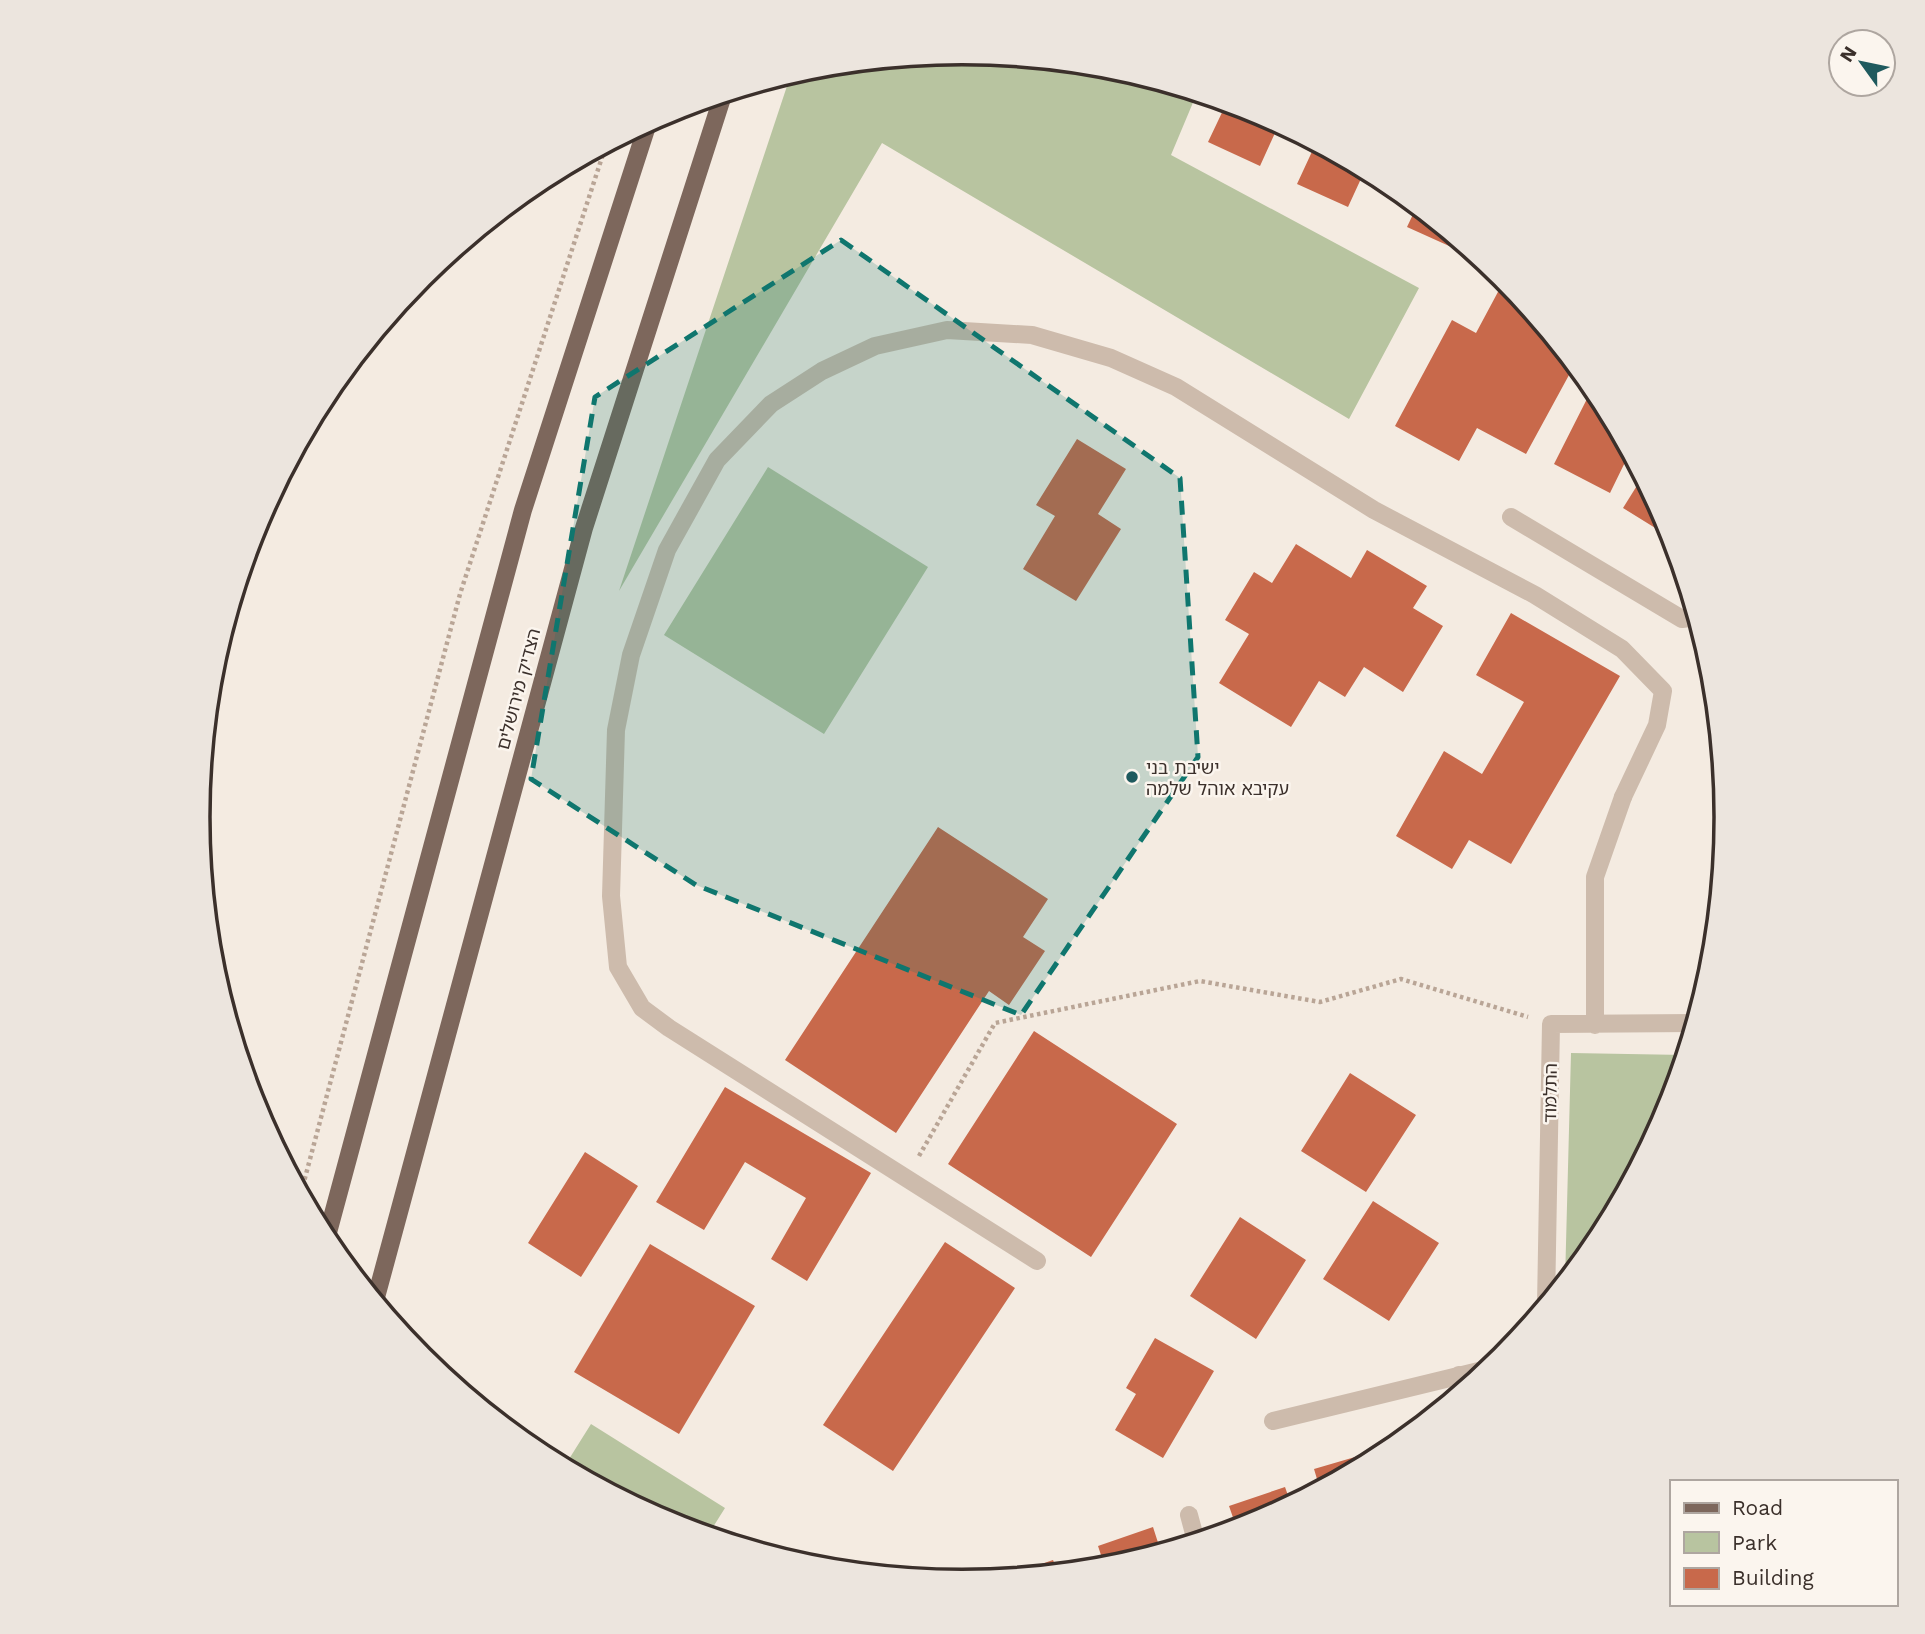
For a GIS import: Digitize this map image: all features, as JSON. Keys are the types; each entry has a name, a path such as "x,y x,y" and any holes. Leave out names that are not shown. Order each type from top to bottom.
{"main road":[{"name":"הצדיק מירושלים","path":"378,1290 583,528 720,106"},
{"path":"330,1224 523,510 644,136"}],"street":[{"path":"1037,1261 669,1028 642,1008 618,967 611,897 616,730 631,655 667,550 717,460 771,404 822,371 875,346 947,330 1032,335 1111,358 1176,387 1374,510 1535,595 1622,649 1663,691 1657,725 1623,797 1595,877 1595,1025"},
{"path":"1511,517 1682,619 1688,618"},
{"path":"1552,1024 1686,1023"},
{"name":"התלמוד","path":"1546,1291 1552,1024"},
{"path":"1273,1421 1458,1383"},
{"path":"1189,1515 1194,1532"}],"path":[{"path":"304,1181 460,594 602,157"},
{"path":"906,1178 995,1023 1200,981 1320,1002 1401,979 1552,1024"}],"highlighted area":[{"path":"841,240 1180,478 1198,757 1021,1015 696,885 531,779 595,397"}],"green space":[{"path":"913,66 1012,66 1109,79 1193,102 1171,155 1419,288 1349,419 882,143 619,591 787,86 864,71"},
{"path":"768,467 928,567 824,734 664,635"},
{"path":"1571,1053 1676,1055 1637,1150 1614,1193 1565,1266"},
{"path":"591,1424 725,1508 714,1526 630,1492 570,1458"}],"building":[{"path":"1222,112 1275,133 1260,166 1208,142"},
{"path":"1312,151 1361,180 1348,207 1297,184"},
{"path":"1413,215 1455,249 1407,227"},
{"path":"1499,290 1528,321 1570,374 1526,454 1477,428 1459,461 1395,426 1452,320 1476,333"},
{"path":"1587,398 1625,462 1610,493 1554,464"},
{"path":"1077,439 1126,469 1098,514 1121,529 1076,601 1023,569 1055,516 1036,505"},
{"path":"1637,485 1657,529 1623,508"},
{"path":"1296,544 1351,578 1367,550 1427,586 1413,608 1443,626 1403,692 1364,667 1345,697 1319,681 1291,727 1219,683 1249,634 1225,620 1254,572 1272,583"},
{"path":"1511,613 1620,676 1511,864 1469,840 1452,869 1396,836 1444,751 1482,774 1524,702 1476,675"},
{"path":"938,827 1048,899 1023,937 1045,951 1009,1005 989,991 896,1133 785,1060"},
{"path":"1034,1031 1177,1124 1091,1257 948,1164"},
{"path":"1350,1073 1416,1115 1366,1192 1301,1151"},
{"path":"725,1087 871,1173 807,1281 771,1259 806,1198 745,1162 704,1230 656,1202"},
{"path":"585,1152 638,1186 581,1277 528,1243"},
{"path":"1373,1201 1439,1243 1389,1321 1323,1279"},
{"path":"1240,1217 1306,1260 1256,1339 1190,1296"},
{"path":"945,1242 1015,1288 893,1471 823,1425"},
{"path":"650,1244 755,1306 679,1434 574,1372"},
{"path":"1155,1338 1214,1371 1163,1458 1115,1430 1136,1394 1126,1388"},
{"path":"1358,1456 1317,1480 1314,1469"},
{"path":"1285,1487 1288,1495 1233,1518 1229,1506"},
{"path":"1153,1527 1158,1544 1101,1556 1098,1546"},
{"path":"1053,1560 1055,1564 1037,1565"}],"place":[{"name":"ישיבת בני עקיבא אוהל שלמה","path":"1132,777"}]}
